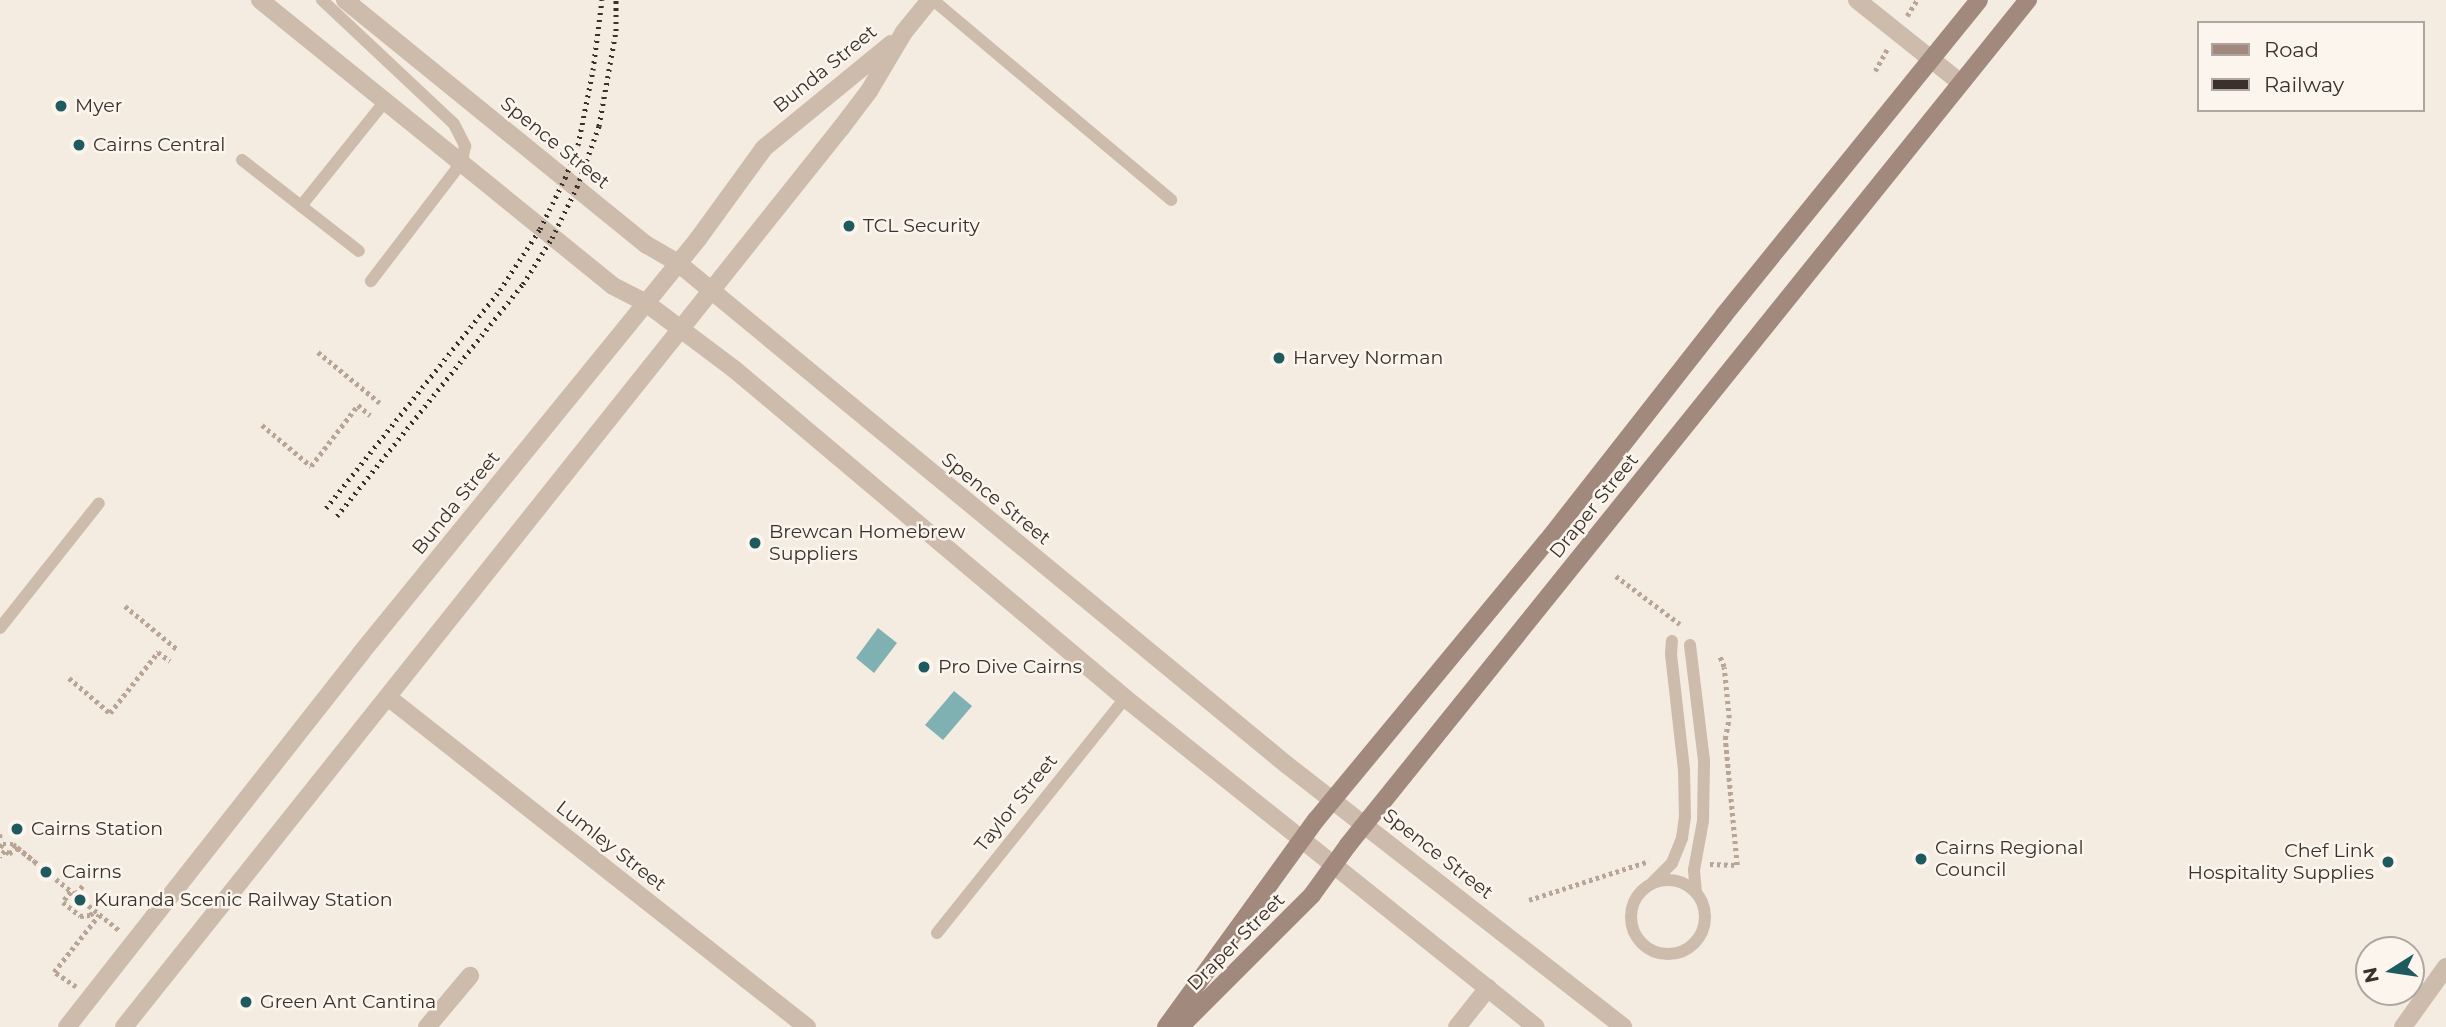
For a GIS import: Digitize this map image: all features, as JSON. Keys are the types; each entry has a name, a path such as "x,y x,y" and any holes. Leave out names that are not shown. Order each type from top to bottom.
{"main road":[{"name":"Draper Street","path":"1166,1027 1333,800 1538,552 1724,315 1979,0"},
{"name":"Draper Street","path":"1180,1027 1312,895 1333,864 2028,0"}],"street":[{"path":"260,0 614,286 646,303 734,369 1125,698 1536,1027"},
{"name":"Spence Street","path":"345,0 647,245 678,263 1333,800 1366,823 1623,1027"},
{"name":"Bunda Street","path":"124,1027 682,331 710,290 855,110 904,32 931,0"},
{"path":"1857,0 1961,83"},
{"name":"Bunda Street","path":"67,1027 360,653 678,263 764,148 904,32"},
{"name":"Lumley Street","path":"388,698 807,1027"},
{"path":"2403,1027 2446,967"},
{"path":"427,1027 470,976"},
{"path":"1457,1027 1488,988"}],"lane":[{"path":"322,0 454,124 465,146 462,162 371,281"},
{"path":"931,0 1171,200"},
{"path":"301,206 386,101"},
{"path":"242,160 359,251"},
{"path":"0,628 99,503"},
{"path":"1672,641 1671,654 1684,770 1685,817 1682,838 1672,863 1636,898 1631,920 1642,944 1665,955 1690,948 1699,939 1706,914 1696,892 1694,870 1703,821 1704,760 1690,639"},
{"name":"Taylor Street","path":"937,933 1125,698"},
{"path":"1653,882 1676,880 1696,892"}],"path":[{"path":"318,352 380,403"},
{"path":"262,425 311,466 358,405 370,415"},
{"path":"1616,576 1690,639"},
{"path":"125,606 178,650"},
{"path":"69,678 110,713 158,652 170,661"},
{"path":"1706,864 1737,865 1726,739 1729,718 1724,667 1720,657"},
{"path":"1,838 15,846 106,920"},
{"path":"0,859 5,851 9,854 15,846"},
{"path":"1529,900 1604,873 1656,859"},
{"path":"83,886 63,902 83,917 97,913"},
{"path":"91,997 54,972 97,913"}],"water":[{"path":"878,628 897,643 874,673 856,658"},
{"path":"954,691 972,706 943,740 925,725"}],"railway":[{"path":"326,508 500,290 540,229 578,145 593,70 602,0"},
{"path":"337,516 523,284 552,238 577,187 599,126 616,31 616,0"}],"place":[{"name":"Myer","path":"61,106"},
{"name":"Cairns Central","path":"79,145"},
{"name":"TCL Security","path":"849,226"},
{"name":"Harvey Norman","path":"1279,358"},
{"name":"Brewcan Homebrew Suppliers","path":"755,543"},
{"name":"Pro Dive Cairns","path":"924,667"},
{"name":"Cairns Station","path":"17,829"},
{"name":"Cairns Regional Council","path":"1921,859"},
{"name":"Chef Link Hospitality Supplies","path":"2388,862"},
{"name":"Cairns","path":"46,872"},
{"name":"Kuranda Scenic Railway Station","path":"80,900"},
{"name":"Green Ant Cantina","path":"246,1002"}]}
